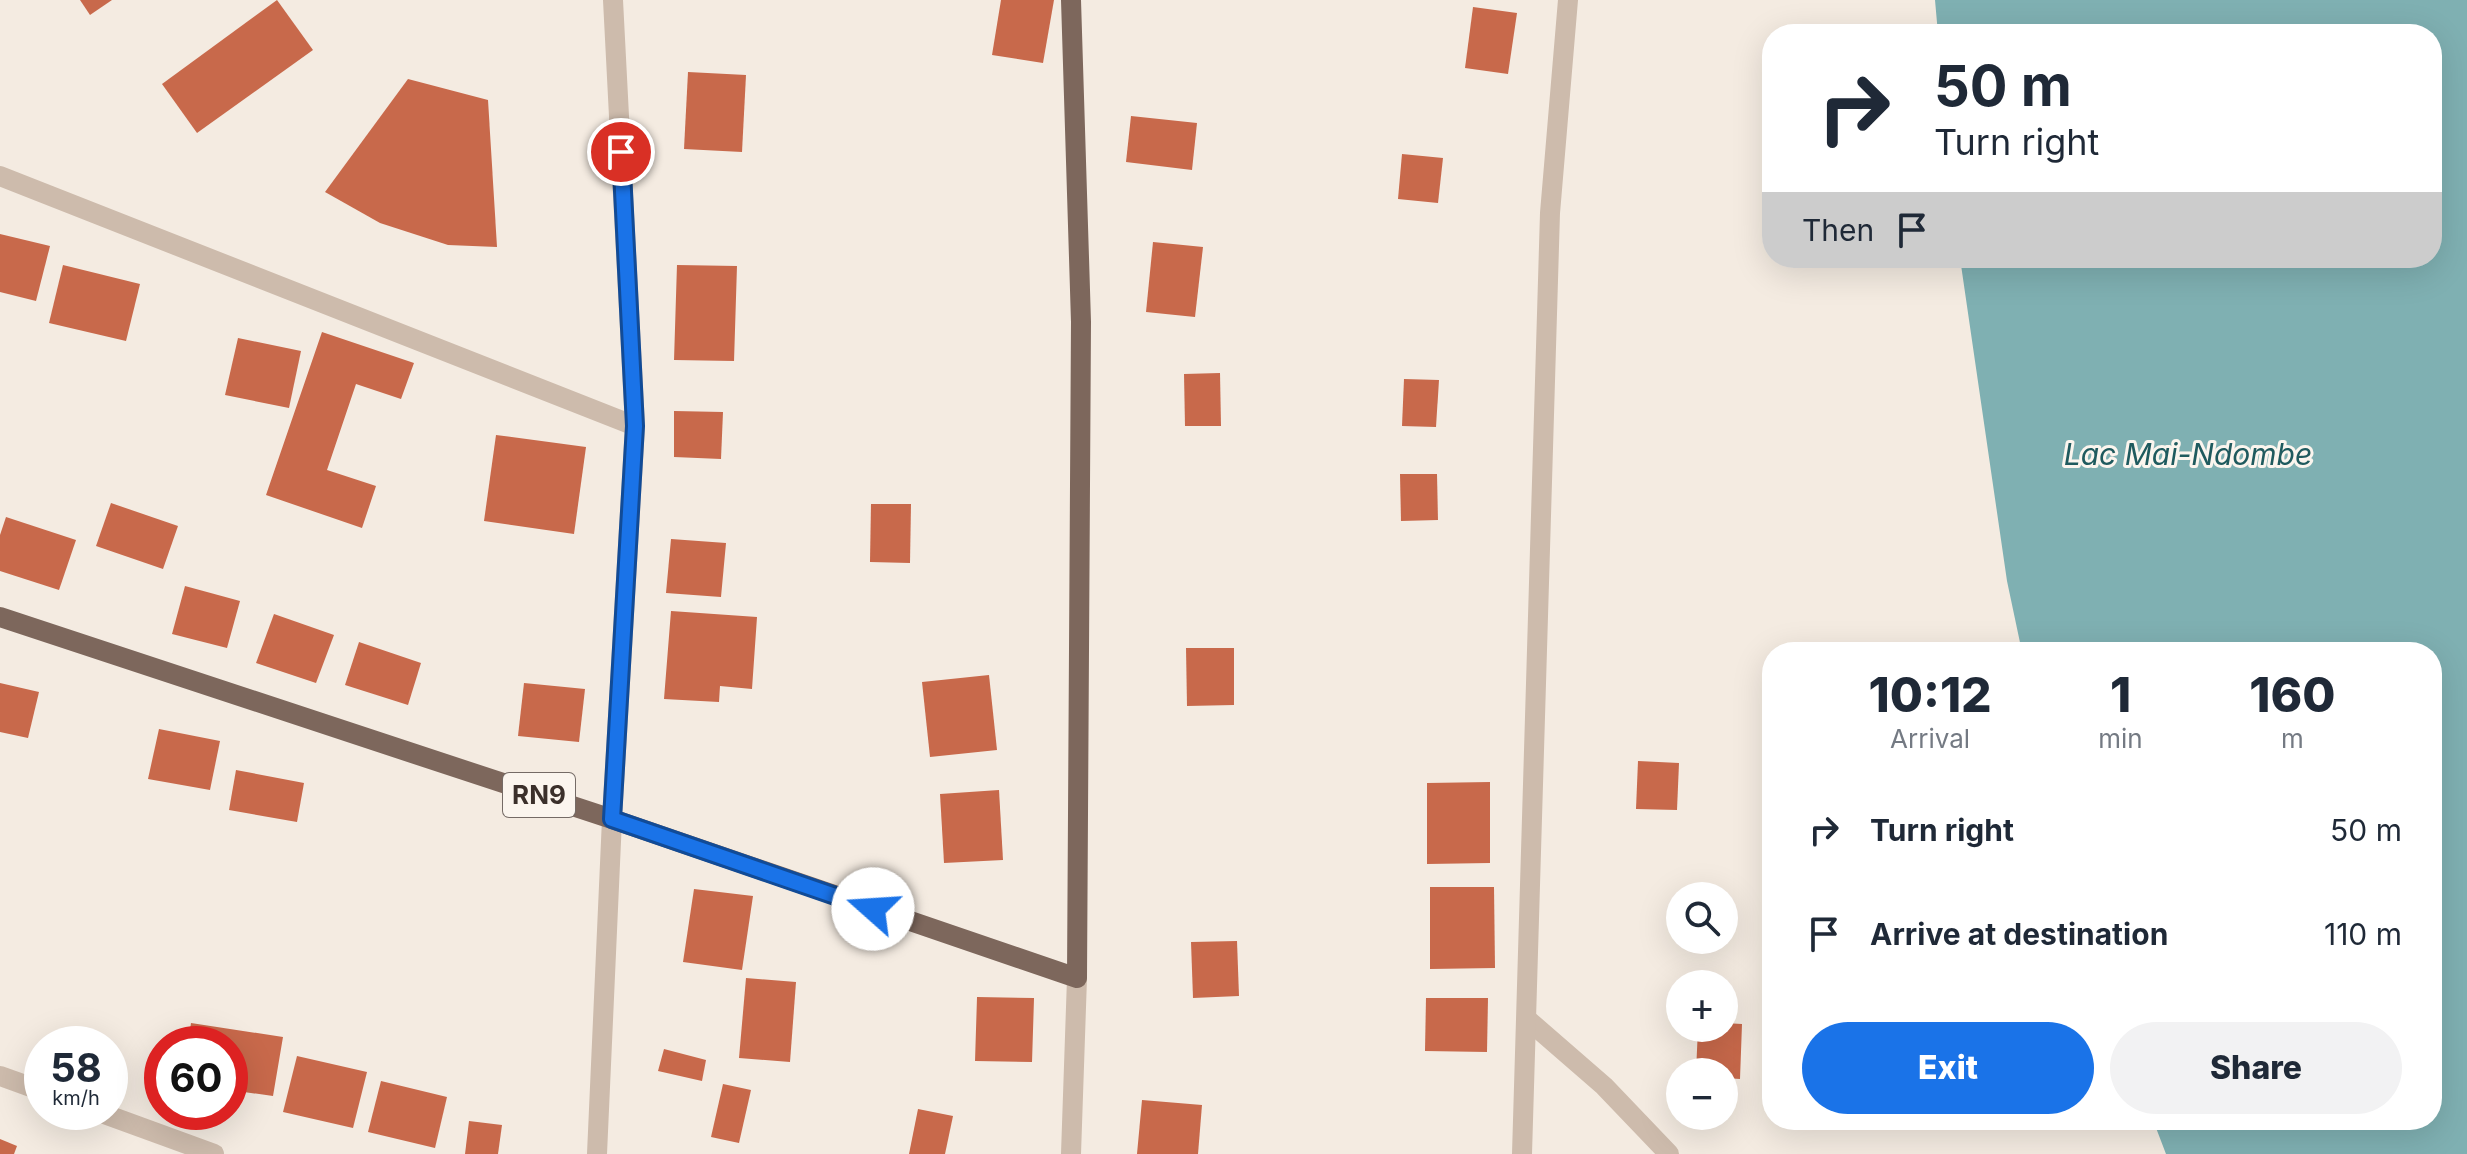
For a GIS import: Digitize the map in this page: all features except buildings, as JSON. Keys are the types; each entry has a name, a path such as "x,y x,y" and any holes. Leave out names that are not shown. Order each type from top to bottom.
{"main road":[{"path":"1071,0 1081,322 1077,978"},
{"name":"RN9","path":"0,617 612,819 1077,978"}],"street":[{"path":"597,1154 612,819 635,426 613,0"},
{"path":"1522,1154 1550,213 1568,0"},
{"path":"0,176 635,426"},
{"path":"1071,1154 1077,978"},
{"path":"1528,1020 1604,1086 1669,1154"},
{"path":"0,1076 24,1085"},
{"path":"128,1128 157,1144 214,1154"}],"water":[{"name":"Lac Mai-Ndombe","path":"1935,0 2467,0 2467,1154 2166,1154 2157,1130 2442,1130 2442,642 2020,642 2007,581 1961,268 2442,268 2442,24 1937,24"}],"route":[{"path":"621,152 635,426 612,819 873,909"}]}
